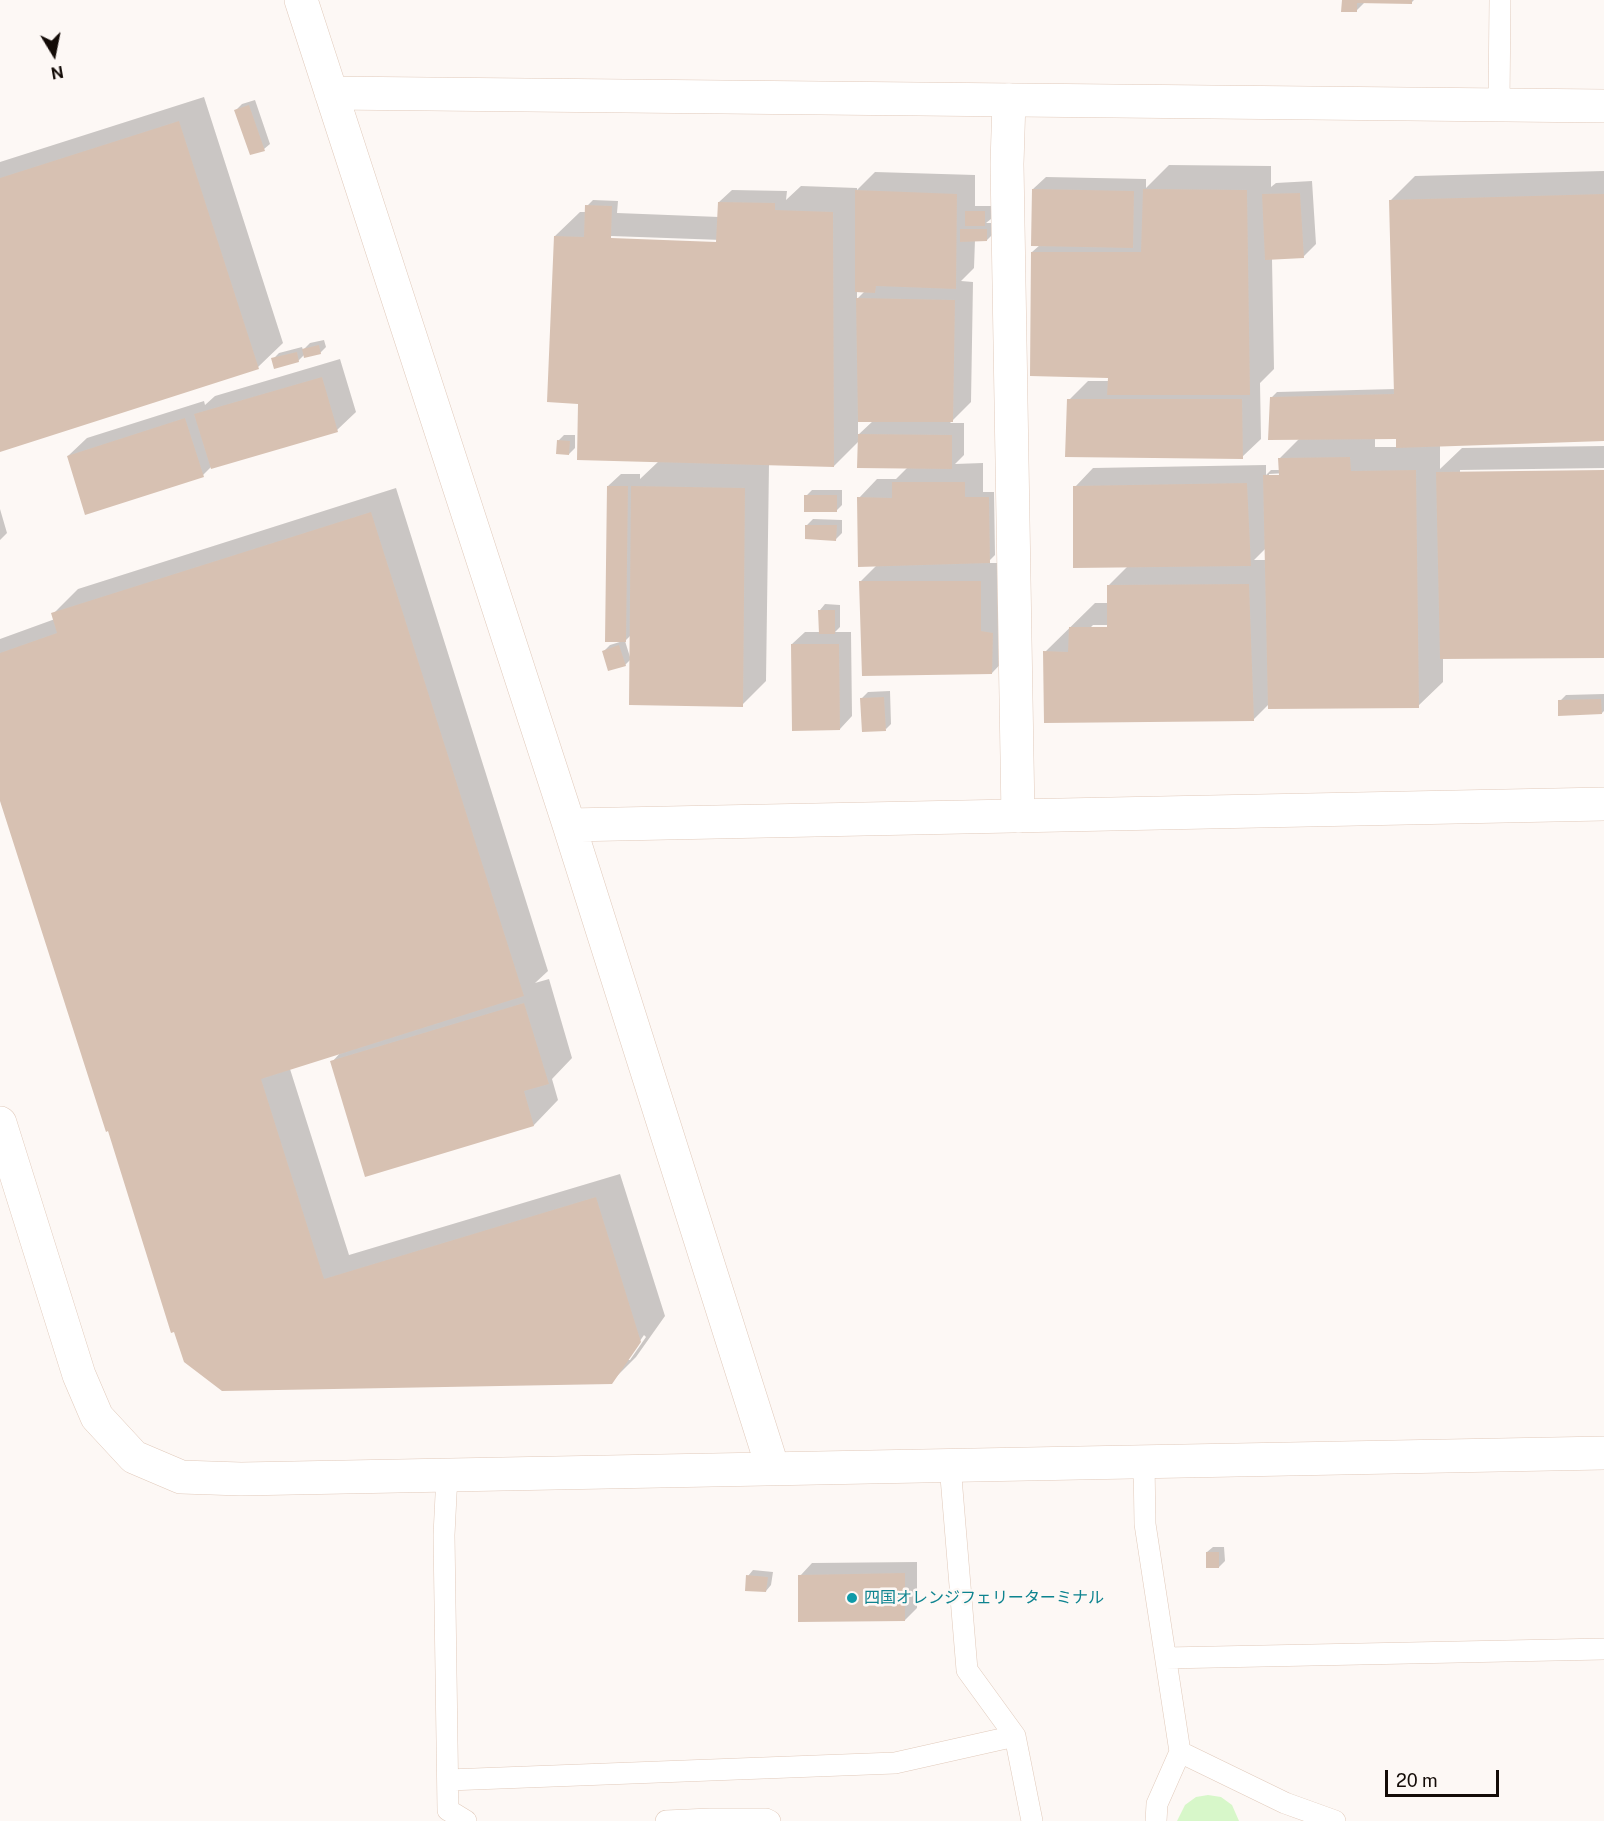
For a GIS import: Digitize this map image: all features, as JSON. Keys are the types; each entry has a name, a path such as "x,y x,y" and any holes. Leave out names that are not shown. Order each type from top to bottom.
{"street":[{"path":"302,0 569,825 772,1469"},
{"path":"331,93 1604,106"},
{"path":"1009,100 1007,176 1018,816"},
{"path":"569,825 1604,804"},
{"path":"0,1123 78,1375 97,1418 134,1457 181,1477 240,1479 1604,1453"}],"lane":[{"path":"1499,105 1500,0"},
{"path":"1144,1462 1145,1524 1180,1752 1157,1804 1156,1821"},
{"path":"950,1465 967,1670 1015,1736 1032,1821"},
{"path":"447,1475 444,1535 448,1810 466,1821"},
{"path":"1166,1658 1604,1649"},
{"path":"448,1780 895,1763 1015,1736"},
{"path":"1180,1752 1285,1812 1335,1821"},
{"path":"666,1821 710,1819 770,1821"}],"green space":[{"path":"1208,1795 1221,1797 1232,1805 1239,1821 1177,1821 1185,1805 1196,1797"}],"building":[{"path":"1342,0 1412,0 1412,4 1357,3 1357,12 1341,12"},
{"path":"249,105 265,151 250,155 234,110"},
{"path":"179,121 259,369 0,452 0,178"},
{"path":"1032,189 1134,191 1133,248 1031,246"},
{"path":"1143,189 1247,190 1250,395 1107,395 1108,378 1030,376 1031,252 1141,252"},
{"path":"855,190 957,194 956,289 876,286 875,293 855,292"},
{"path":"1300,193 1304,258 1265,260 1262,194"},
{"path":"1604,194 1604,441 1396,448 1396,439 1268,440 1270,397 1394,394 1389,200"},
{"path":"718,202 775,203 775,210 833,212 834,467 577,460 578,404 547,402 554,236 584,237 585,205 612,206 611,238 716,242"},
{"path":"965,211 985,211 985,226 965,226"},
{"path":"960,229 987,229 987,241 960,242"},
{"path":"856,298 955,300 953,422 858,422"},
{"path":"319,345 321,354 304,358 302,349"},
{"path":"297,352 299,362 274,369 271,358"},
{"path":"322,377 338,432 211,469 194,414"},
{"path":"1067,399 1242,399 1243,459 1065,457"},
{"path":"185,418 204,477 85,515 67,456"},
{"path":"858,434 952,435 952,469 857,468"},
{"path":"557,440 570,441 569,455 556,454"},
{"path":"1350,457 1351,471 1416,470 1419,708 1268,709 1263,475 1279,475 1278,458"},
{"path":"1604,470 1604,658 1440,659 1436,472"},
{"path":"892,482 965,482 965,497 989,497 990,563 858,567 857,497 892,498"},
{"path":"1247,483 1251,566 1073,568 1073,486"},
{"path":"607,486 628,486 626,642 605,642"},
{"path":"631,486 745,488 743,707 629,705"},
{"path":"804,495 837,495 837,512 804,512"},
{"path":"371,512 524,996 261,1079 324,1279 596,1197 641,1342 612,1384 222,1391 184,1362 174,1332 171,1333 108,1131 106,1132 0,801 0,653 57,633 51,613"},
{"path":"805,525 837,525 836,541 805,539"},
{"path":"859,581 981,581 981,631 993,633 992,674 862,676"},
{"path":"1249,584 1254,721 1044,723 1043,651 1068,652 1069,627 1107,627 1107,585"},
{"path":"818,610 835,610 835,634 819,634"},
{"path":"791,644 839,644 840,730 792,731"},
{"path":"619,645 626,666 608,671 602,651"},
{"path":"884,697 886,731 862,732 860,698"},
{"path":"1601,699 1602,714 1558,716 1558,700"},
{"path":"524,1003 549,1084 524,1091 534,1126 365,1177 330,1061"},
{"path":"1206,1552 1219,1552 1219,1568 1206,1568"},
{"name":"四国オレンジフェリーターミナル","path":"905,1573 905,1621 798,1622 798,1575"},
{"path":"746,1575 768,1577 766,1592 745,1591"}],"place":[{"name":"四国オレンジフェリーターミナル","path":"852,1598"}]}
